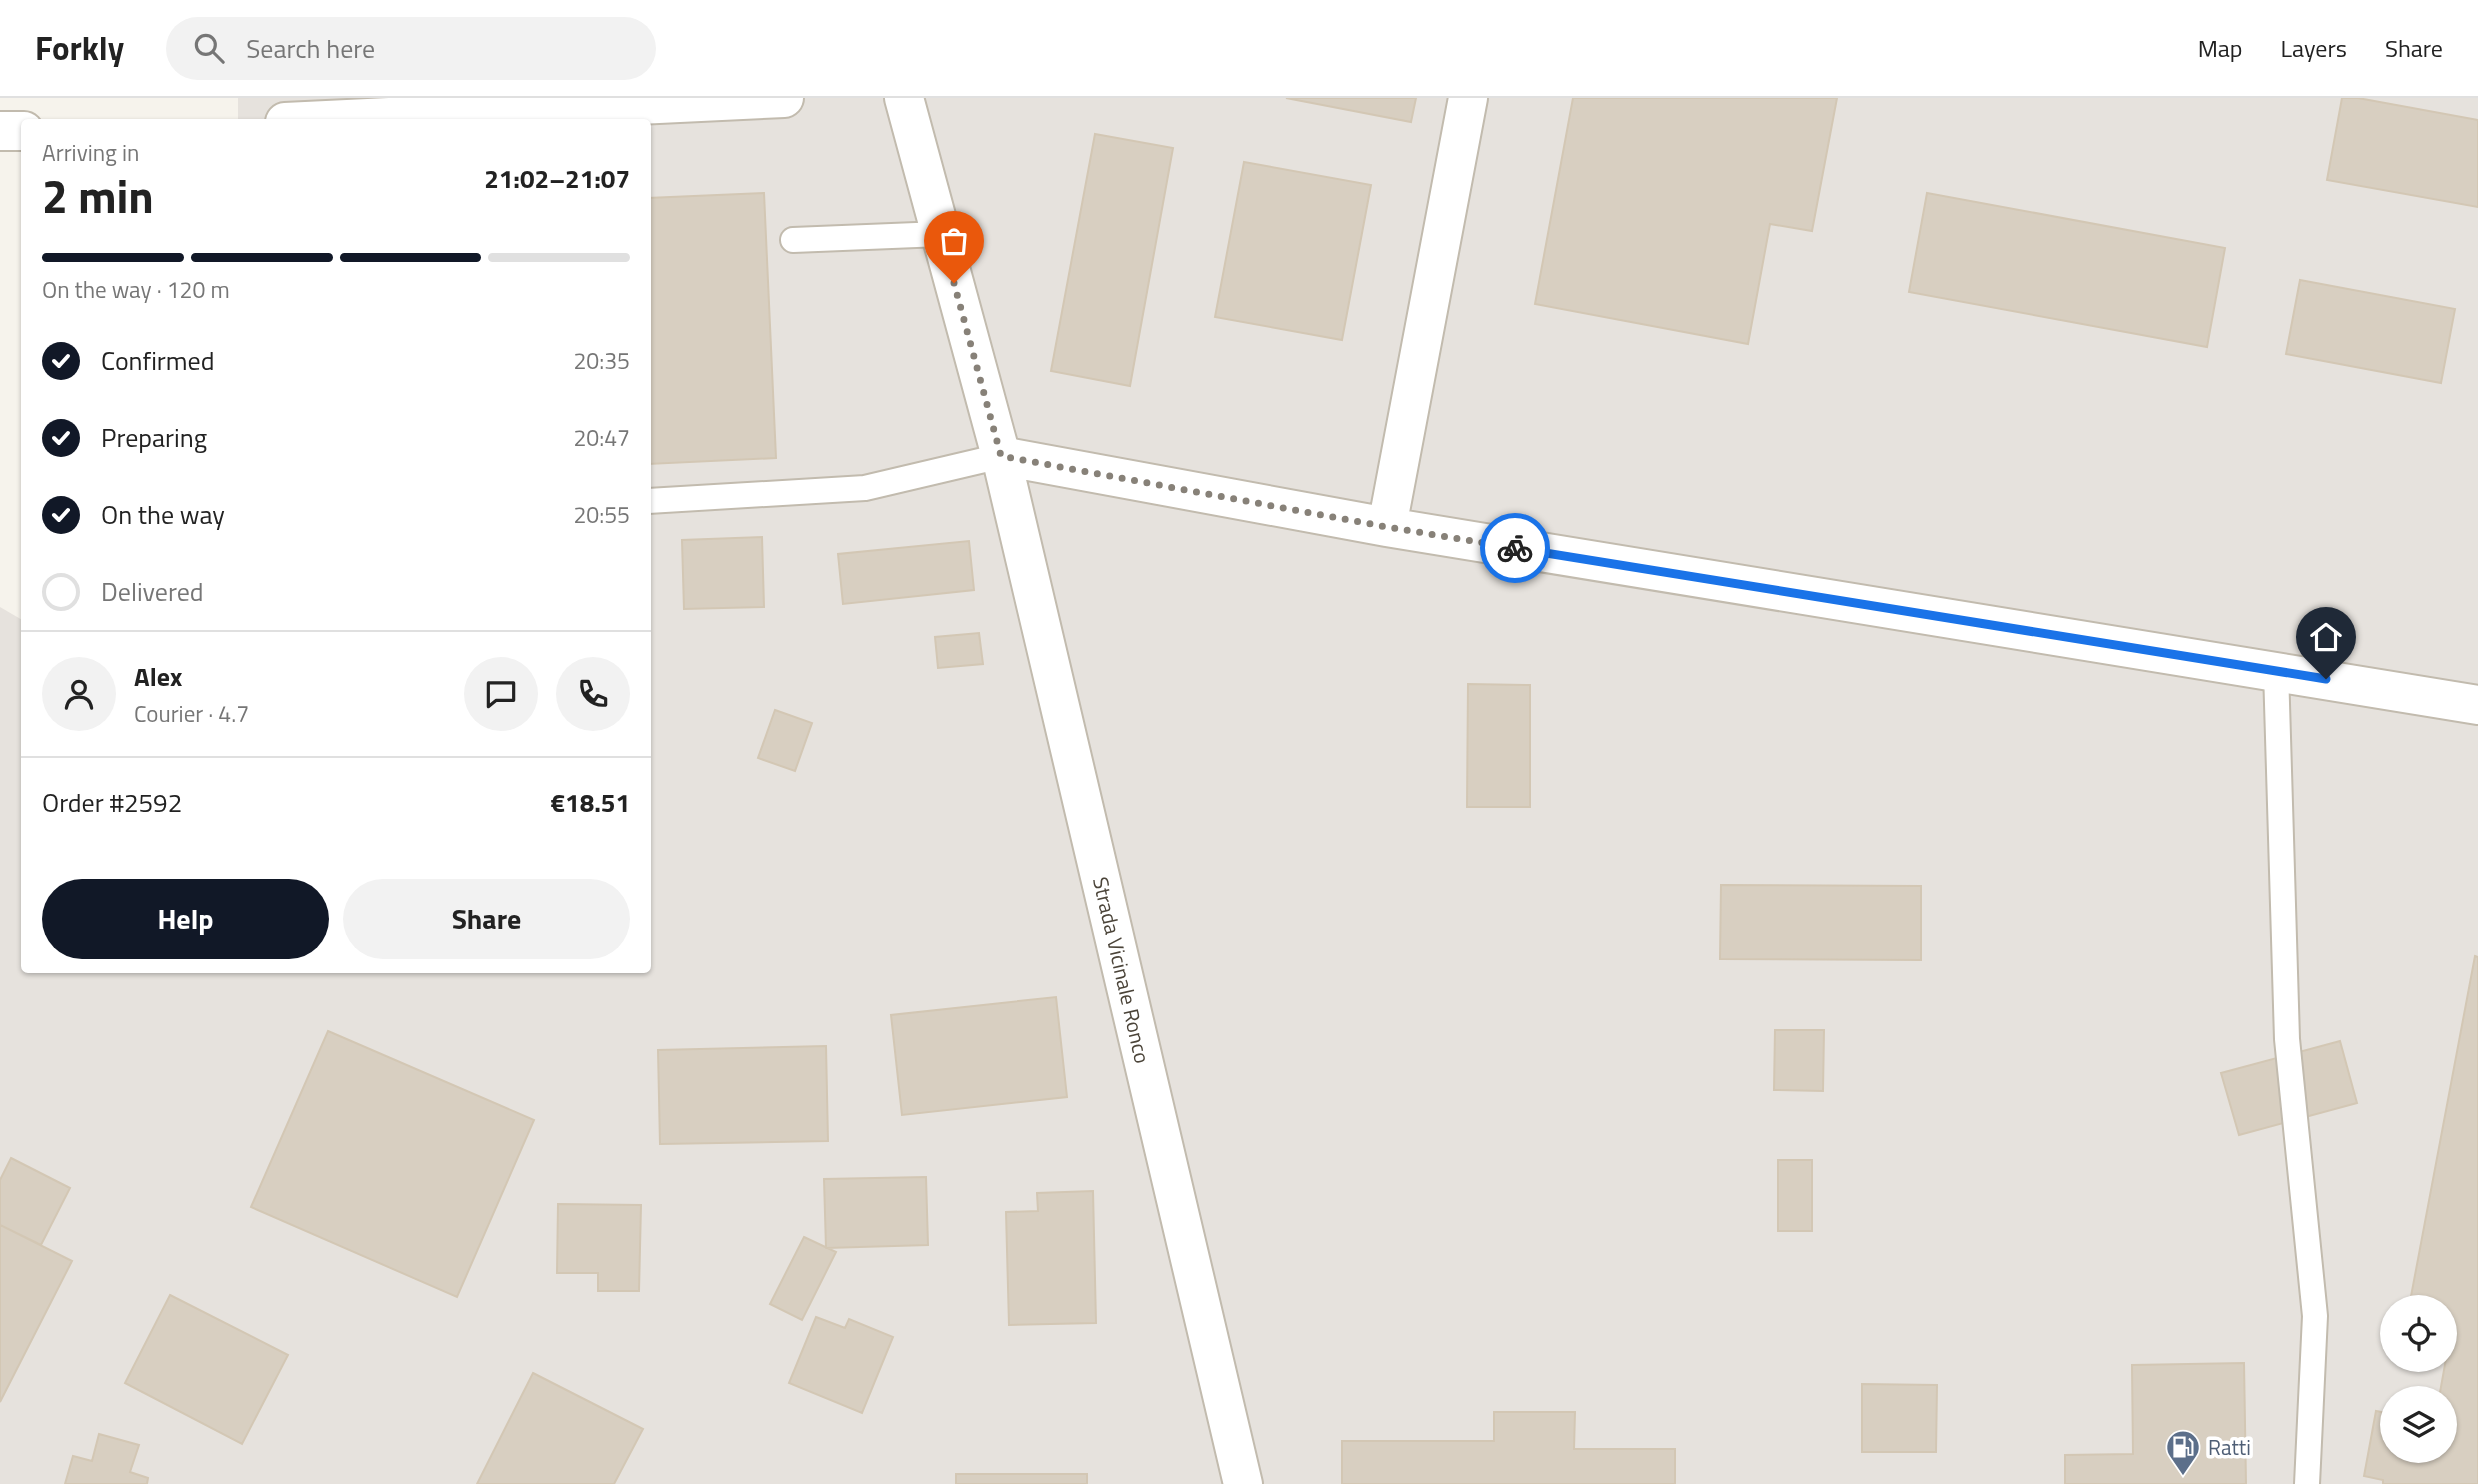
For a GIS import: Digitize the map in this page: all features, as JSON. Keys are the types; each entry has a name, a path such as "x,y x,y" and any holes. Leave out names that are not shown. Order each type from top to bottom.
{"street":[{"path":"416,119 784,98"},
{"name":"Strada Vicinale Ronco","path":"904,98 1001,456 1243,1484"},
{"path":"1387,527 1468,98"},
{"path":"0,131 21,131"},
{"path":"1001,456 1387,527 2478,705"}],"lane":[{"path":"793,240 941,234"},
{"path":"651,501 865,488 1001,456"},
{"path":"2276,670 2287,1039 2315,1316 2307,1484"}],"shaded area":[{"path":"238,98 2478,98 2478,1484 0,1484 0,607 21,619 21,973 651,973 651,119 238,119"}],"building":[{"path":"1286,98 1416,98 1411,122"},
{"path":"1573,98 1837,98 1812,231 1770,224 1748,344 1535,304"},
{"path":"2342,98 2358,98 2478,120 2478,207 2327,180"},
{"path":"1095,134 1173,148 1130,386 1051,371"},
{"path":"1244,162 1371,185 1342,340 1215,317"},
{"path":"764,193 776,458 651,464 651,198"},
{"path":"1927,193 2225,248 2207,347 1909,292"},
{"path":"2300,280 2455,309 2441,383 2286,354"},
{"path":"762,537 764,607 684,609 682,540"},
{"path":"969,541 974,590 843,604 838,554"},
{"path":"979,633 983,664 938,668 935,637"},
{"path":"1468,684 1530,685 1530,807 1467,807"},
{"path":"775,710 812,723 795,771 758,758"},
{"path":"1721,885 1921,886 1921,960 1720,959"},
{"path":"2475,956 2478,957 2478,1484 2383,1484 2383,1480 2364,1476 2376,1411 2380,1412 2380,1463 2457,1463 2457,1386 2441,1386 2444,1372 2457,1372 2457,1295 2411,1295"},
{"path":"1056,997 1067,1097 902,1115 891,1015"},
{"path":"1775,1030 1824,1030 1823,1091 1774,1090"},
{"path":"328,1031 534,1120 457,1297 251,1207"},
{"path":"2340,1041 2357,1103 2239,1135 2221,1073"},
{"path":"826,1046 828,1141 660,1144 658,1050"},
{"path":"11,1158 70,1188 41,1245 0,1225 0,1180"},
{"path":"1778,1160 1812,1160 1812,1231 1778,1231"},
{"path":"926,1177 928,1245 826,1248 824,1179"},
{"path":"1093,1191 1096,1323 1009,1325 1006,1212 1038,1211 1037,1193"},
{"path":"558,1204 641,1205 639,1291 598,1291 598,1273 557,1273"},
{"path":"0,1225 72,1261 0,1402"},
{"path":"804,1237 836,1252 802,1320 770,1304"},
{"path":"170,1295 288,1355 242,1444 125,1383"},
{"path":"816,1317 845,1328 849,1319 893,1337 862,1413 789,1383"},
{"path":"2244,1363 2246,1484 2065,1484 2065,1455 2133,1454 2132,1365"},
{"path":"533,1373 643,1429 614,1484 477,1484"},
{"path":"1862,1384 1937,1385 1936,1452 1862,1452"},
{"path":"1494,1412 1575,1412 1574,1449 1675,1449 1675,1484 1342,1484 1342,1441 1494,1441"},
{"path":"99,1434 139,1445 130,1472 148,1478 147,1484 65,1484 73,1456 92,1461"},
{"path":"956,1474 1087,1474 1087,1484 956,1484"}],"way so far":[{"path":"954,283 1001,456 1515,548"}],"place":[{"name":"Ratti","path":"2183,1477"}],"route":[{"path":"1515,548 2326,679"}]}
